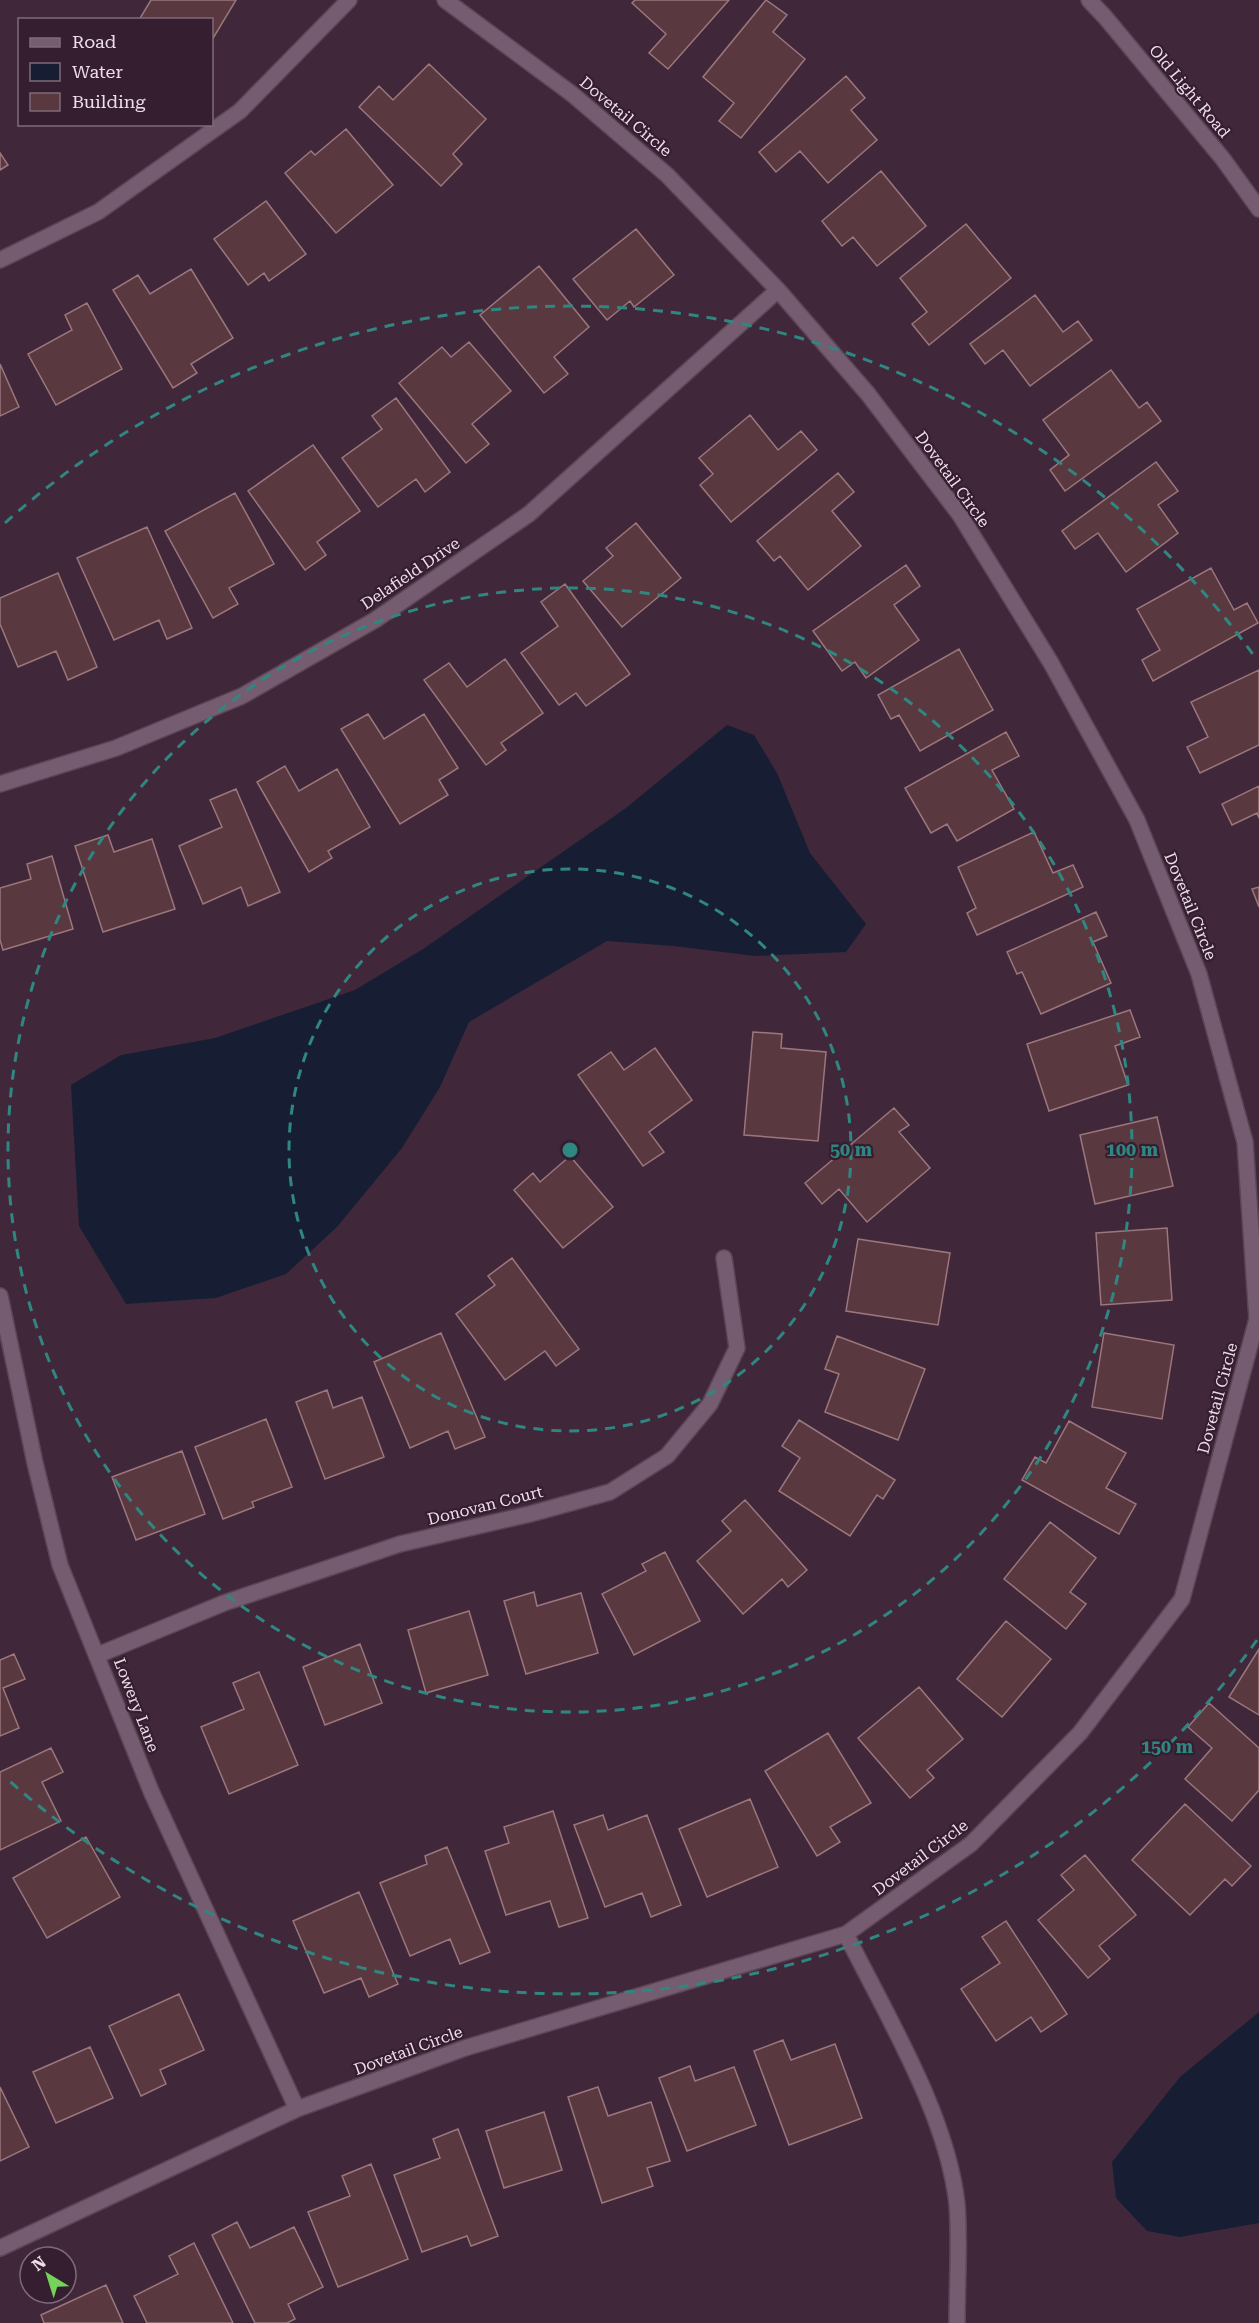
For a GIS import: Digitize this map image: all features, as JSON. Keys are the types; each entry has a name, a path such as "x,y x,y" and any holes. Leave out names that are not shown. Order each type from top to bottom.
{"street":[{"path":"0,260 98,212 240,111 349,0"},
{"name":"Dovetail Circle","path":"0,2248 297,2109 465,2048 846,1934 971,1844 1080,1733 1182,1599 1257,1319 1245,1142 1199,974 1137,820 1051,663 960,515 868,394 778,290 667,175 572,94 445,0"},
{"name":"Old Light Road","path":"1089,0 1223,159 1259,209"},
{"name":"Delafield Drive","path":"0,784 116,748 242,696 375,620 529,514 778,290"},
{"name":"Donovan Court","path":"98,1655 224,1604 400,1544 530,1514 610,1492 667,1456 710,1404 737,1348 724,1258"},
{"name":"Lowery Lane","path":"0,1296 35,1463 60,1565 152,1791 297,2109"},
{"path":"846,1934 909,2060 942,2134 957,2204 957,2323"}],"water":[{"path":"727,725 754,735 777,773 810,853 866,924 846,952 755,956 607,941 469,1022 440,1087 402,1148 337,1227 286,1274 216,1298 126,1304 79,1226 71,1085 121,1055 215,1038 355,990 423,949 626,808"},
{"path":"1259,2012 1259,2223 1180,2237 1147,2231 1116,2198 1112,2162 1180,2077"}],"building":[{"path":"151,0 236,0 213,38 213,18 140,18"},
{"path":"635,0 729,0 668,69 649,53 666,34 632,3"},
{"path":"766,0 787,15 773,32 805,59 741,138 719,121 734,103 703,77"},
{"path":"429,64 486,119 453,154 462,164 441,186 359,107 379,86 393,100"},
{"path":"846,76 865,98 851,110 877,140 828,183 800,151 776,172 759,152"},
{"path":"346,129 393,185 336,233 285,173 311,151 315,155"},
{"path":"0,153 8,165 0,170"},
{"path":"881,171 926,226 877,266 853,237 842,246 822,221"},
{"path":"266,201 306,254 269,281 264,273 248,285 214,239"},
{"path":"966,224 1011,278 929,345 912,324 927,312 900,278"},
{"path":"636,229 674,275 634,307 630,301 607,320 573,279"},
{"path":"539,266 589,327 554,357 568,374 544,393 480,315"},
{"path":"191,269 233,338 191,364 197,373 173,388 113,290 138,275 150,294"},
{"path":"1035,295 1063,332 1078,321 1092,340 1030,386 1003,350 985,364 970,344"},
{"path":"87,303 122,369 56,405 28,354 72,330 65,315"},
{"path":"469,342 511,391 472,424 489,444 466,463 399,383 442,347 451,357"},
{"path":"0,364 19,407 0,416"},
{"path":"1111,370 1139,408 1147,402 1161,421 1065,491 1050,470 1069,455 1043,420"},
{"path":"396,398 450,472 425,492 416,479 378,507 342,458 382,429 372,416"},
{"path":"750,415 778,450 801,431 817,450 731,522 700,485 713,474 699,458"},
{"path":"313,445 360,511 317,542 326,555 305,570 248,491"},
{"path":"1156,462 1178,491 1158,505 1178,533 1126,572 1098,533 1075,549 1062,531"},
{"path":"838,473 854,492 832,511 861,546 808,590 780,556 774,561 757,541"},
{"path":"235,493 274,564 229,588 238,604 213,618 165,531"},
{"path":"636,523 681,578 622,627 583,581 613,556 606,548"},
{"path":"147,527 192,628 167,639 159,620 114,640 77,558"},
{"path":"906,565 920,586 894,605 919,640 866,678 855,662 842,671 813,631"},
{"path":"1211,568 1234,610 1247,603 1258,623 1153,681 1142,660 1160,650 1137,609"},
{"path":"58,573 97,667 68,680 56,651 18,667 0,624 0,598"},
{"path":"565,584 630,674 586,706 576,693 559,705 521,653 558,626 541,602"},
{"path":"959,649 993,710 920,751 899,715 891,719 878,695"},
{"path":"505,659 543,713 501,743 506,750 486,765 424,680 449,663 467,687"},
{"path":"1259,670 1259,745 1200,773 1187,747 1208,737 1191,702"},
{"path":"368,714 384,739 424,714 458,768 439,780 448,795 400,824 341,729"},
{"path":"1006,732 1019,756 992,770 1014,809 957,841 947,824 931,833 905,788"},
{"path":"285,766 299,791 337,769 370,827 328,851 332,858 309,872 257,782"},
{"path":"1259,786 1259,818 1257,813 1232,825 1222,804"},
{"path":"236,789 280,892 248,906 241,887 203,904 179,846 222,827 210,800"},
{"path":"1034,832 1053,873 1073,865 1083,887 977,935 967,913 976,908 958,867"},
{"path":"108,835 114,852 152,839 175,909 103,932 75,846"},
{"path":"52,856 73,929 3,950 0,940 0,888 31,879 27,864"},
{"path":"1259,887 1259,907 1252,889"},
{"path":"1096,912 1107,936 1093,942 1111,983 1041,1014 1022,972 1017,974 1007,952"},
{"path":"1130,1010 1140,1037 1115,1046 1128,1085 1049,1111 1027,1044"},
{"path":"753,1032 782,1034 781,1048 826,1052 818,1141 744,1135"},
{"path":"655,1048 692,1100 649,1132 664,1152 643,1166 578,1075 611,1052 624,1070"},
{"path":"894,1108 909,1125 899,1132 930,1168 867,1222 839,1189 822,1204 805,1183"},
{"path":"1157,1117 1173,1186 1095,1204 1080,1135"},
{"path":"570,1156 613,1207 563,1248 514,1190 533,1173 540,1182"},
{"path":"1167,1228 1172,1300 1101,1305 1096,1233"},
{"path":"858,1239 950,1253 938,1325 846,1311"},
{"path":"512,1258 579,1349 556,1366 545,1351 505,1380 456,1314 495,1285 488,1276"},
{"path":"441,1333 485,1437 455,1449 448,1431 410,1448 374,1362"},
{"path":"1104,1333 1174,1345 1162,1419 1092,1407"},
{"path":"837,1336 925,1369 898,1440 825,1412 839,1374 825,1369"},
{"path":"327,1390 333,1408 362,1397 384,1457 325,1479 296,1402"},
{"path":"266,1419 292,1487 252,1502 254,1507 223,1519 195,1447"},
{"path":"799,1420 895,1480 883,1499 877,1495 850,1536 779,1491 800,1458 782,1446"},
{"path":"1069,1421 1126,1453 1106,1488 1136,1504 1119,1534 1022,1480 1035,1457 1046,1463"},
{"path":"182,1451 205,1514 136,1540 112,1477"},
{"path":"745,1500 807,1570 788,1587 782,1579 743,1614 697,1561 731,1531 722,1521"},
{"path":"1050,1522 1096,1558 1070,1592 1086,1604 1066,1629 1004,1579"},
{"path":"665,1552 700,1621 634,1655 602,1594 646,1571 642,1564"},
{"path":"534,1592 537,1606 581,1593 598,1653 526,1674 504,1601"},
{"path":"469,1611 488,1675 426,1693 408,1630"},
{"path":"1006,1621 1051,1659 1002,1717 957,1679"},
{"path":"360,1644 382,1703 325,1725 303,1667"},
{"path":"1259,1649 1259,1715 1229,1697"},
{"path":"14,1654 25,1679 3,1688 19,1728 0,1736 0,1660"},
{"path":"259,1672 298,1765 229,1794 201,1727 244,1709 233,1683"},
{"path":"919,1687 963,1739 927,1770 934,1778 910,1798 858,1738"},
{"path":"1209,1703 1259,1748 1259,1790 1232,1821 1185,1779 1212,1748 1188,1727"},
{"path":"828,1733 871,1803 830,1827 840,1842 817,1856 765,1771"},
{"path":"51,1748 63,1772 42,1782 61,1821 0,1850 0,1772"},
{"path":"750,1799 778,1867 707,1897 679,1829"},
{"path":"1185,1804 1251,1866 1232,1886 1225,1879 1190,1915 1132,1860"},
{"path":"553,1811 588,1918 559,1927 550,1901 506,1915 485,1851 509,1843 504,1827"},
{"path":"603,1815 608,1830 647,1815 681,1905 651,1917 642,1893 605,1907 574,1825"},
{"path":"86,1837 120,1897 47,1938 13,1878"},
{"path":"447,1847 490,1952 460,1964 450,1939 410,1956 380,1883 427,1864 425,1856"},
{"path":"1085,1855 1136,1915 1099,1946 1110,1959 1088,1978 1038,1920 1074,1890 1061,1875"},
{"path":"359,1892 398,1984 369,1997 361,1978 324,1993 293,1921"},
{"path":"1006,1921 1067,2014 1041,2032 1031,2017 996,2041 961,1989 1000,1963 982,1937"},
{"path":"179,1994 204,2050 160,2070 166,2084 141,2096 109,2026"},
{"path":"783,2040 791,2060 835,2044 862,2118 789,2145 754,2051"},
{"path":"90,2047 113,2098 56,2123 33,2072"},
{"path":"690,2066 695,2081 734,2067 756,2125 687,2151 659,2078"},
{"path":"0,2087 29,2147 0,2161"},
{"path":"598,2087 608,2116 651,2102 670,2161 647,2168 653,2186 602,2203 568,2097"},
{"path":"544,2112 562,2170 504,2188 486,2131"},
{"path":"458,2129 498,2236 471,2246 467,2236 422,2252 394,2175 440,2158 433,2139"},
{"path":"371,2164 408,2259 338,2287 308,2212 350,2196 342,2176"},
{"path":"237,2222 250,2248 294,2227 323,2287 288,2304 295,2319 287,2323 255,2323 212,2235"},
{"path":"194,2243 233,2323 147,2323 134,2296 178,2274 169,2256"},
{"path":"106,2285 123,2323 44,2323 41,2315 63,2305 78,2305 78,2298"}]}
